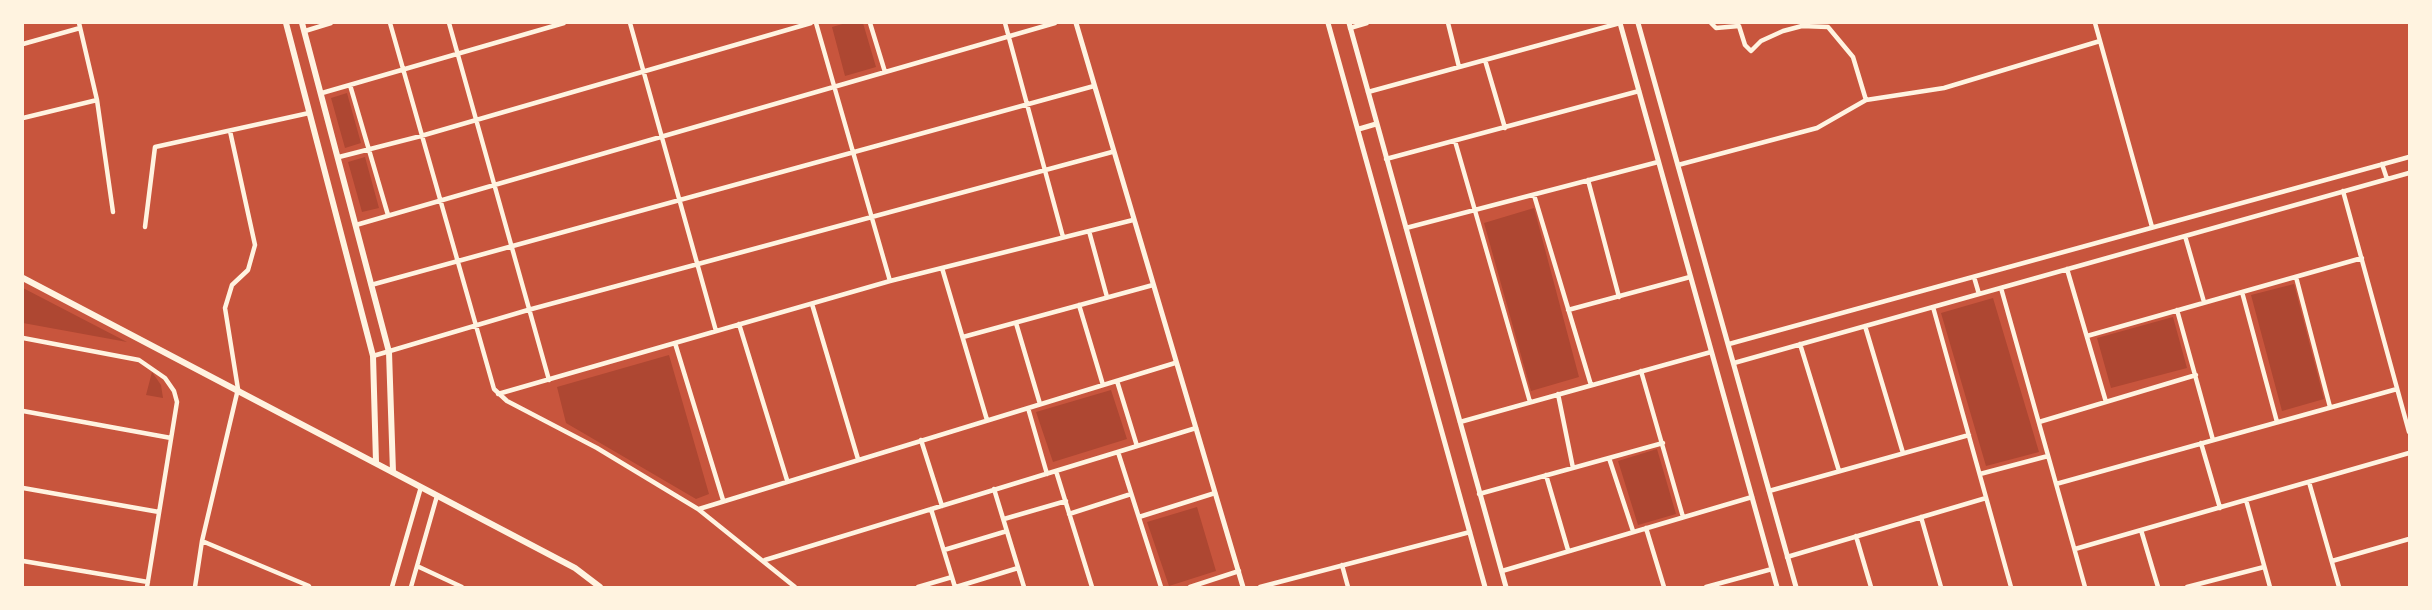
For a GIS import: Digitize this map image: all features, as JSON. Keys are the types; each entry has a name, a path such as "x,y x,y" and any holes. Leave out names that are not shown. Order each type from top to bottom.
{"main road":[{"path":"286,23 373,356 376,462"},
{"path":"303,23 389,352 393,471"},
{"path":"23,278 575,568 600,587"}],"street":[{"path":"305,31 331,23"},
{"path":"390,23 474,327 490,379 498,394 597,448 698,509 795,587"},
{"path":"449,23 549,380"},
{"path":"322,93 564,23"},
{"path":"630,23 716,331"},
{"path":"339,157 421,136 811,23"},
{"path":"816,23 890,281"},
{"path":"870,23 886,72"},
{"path":"1005,23 1063,237"},
{"path":"356,225 1055,23"},
{"path":"1076,23 1112,152 1243,587"},
{"path":"1328,23 1485,587"},
{"path":"1367,23 1349,25 1506,587"},
{"path":"1448,23 1459,66"},
{"path":"1368,92 1620,23 1777,587"},
{"path":"1638,23 1796,587"},
{"path":"1712,23 1717,28 1739,26 1745,46 1751,51 1761,41 1783,31 1802,26 1828,27 1853,57 1866,100"},
{"path":"2095,23 2152,228"},
{"path":"23,44 79,26 97,100 113,212"},
{"path":"1678,165 1817,128 1866,100 1944,88 2100,41"},
{"path":"1485,60 1505,128"},
{"path":"350,85 388,215"},
{"path":"371,285 1094,86"},
{"path":"1386,159 1639,91"},
{"path":"23,118 97,100"},
{"path":"145,227 155,147 310,113"},
{"path":"1359,129 1376,124"},
{"path":"195,587 202,541 238,389 225,308 232,285 248,270 255,245 230,131"},
{"path":"1455,141 1530,402"},
{"path":"373,356 528,310 1112,152"},
{"path":"1729,344 2409,157"},
{"path":"1406,228 1658,162"},
{"path":"2382,164 2387,179"},
{"path":"1734,363 2409,173"},
{"path":"1588,180 1619,297"},
{"path":"2343,191 2409,432"},
{"path":"1534,195 1591,385"},
{"path":"498,394 890,281 1133,220"},
{"path":"1090,231 1107,297"},
{"path":"2185,236 2204,303"},
{"path":"2087,336 2362,258"},
{"path":"942,268 988,420"},
{"path":"2067,269 2106,402"},
{"path":"1568,310 1690,277"},
{"path":"1974,277 1979,294"},
{"path":"2297,277 2330,407"},
{"path":"963,337 1153,285"},
{"path":"2001,288 2085,587"},
{"path":"2242,292 2277,422"},
{"path":"811,303 858,459"},
{"path":"1079,305 1103,385"},
{"path":"1933,307 2011,587"},
{"path":"2177,310 2213,440"},
{"path":"1016,323 1040,404"},
{"path":"739,324 787,481"},
{"path":"1865,326 1903,453"},
{"path":"23,338 139,360 169,382 176,396 147,585 23,561"},
{"path":"675,343 723,500"},
{"path":"1800,344 1839,471"},
{"path":"1459,422 1711,352"},
{"path":"698,509 1175,363"},
{"path":"1427,374 1444,370"},
{"path":"1641,371 1683,517"},
{"path":"2039,422 2196,375"},
{"path":"1117,381 1137,446"},
{"path":"2056,484 2397,388"},
{"path":"1558,394 1573,468"},
{"path":"1028,408 1047,474"},
{"path":"23,411 171,438"},
{"path":"764,560 1196,428"},
{"path":"1769,491 1969,435"},
{"path":"922,440 942,506"},
{"path":"1479,494 1663,443"},
{"path":"2200,443 2220,508"},
{"path":"1118,452 1161,587"},
{"path":"2074,549 2409,453"},
{"path":"1980,474 2048,456"},
{"path":"1609,458 1633,531"},
{"path":"1056,471 1092,587"},
{"path":"1546,475 1568,550"},
{"path":"2309,482 2339,587"},
{"path":"392,587 421,487"},
{"path":"23,488 159,512"},
{"path":"994,489 1024,587"},
{"path":"1139,517 1215,493"},
{"path":"1069,514 1131,494"},
{"path":"411,587 437,495"},
{"path":"1502,571 1752,497"},
{"path":"1787,557 1986,498"},
{"path":"2245,500 2270,587"},
{"path":"1003,519 1066,501"},
{"path":"931,509 956,587 1018,568"},
{"path":"1921,517 1941,587"},
{"path":"1646,528 1664,587"},
{"path":"2141,530 2158,587"},
{"path":"944,550 1007,531"},
{"path":"1260,587 1470,532"},
{"path":"1856,536 1871,587"},
{"path":"2332,561 2409,539"},
{"path":"202,541 309,586"},
{"path":"1342,565 1348,587"},
{"path":"417,566 462,587"},
{"path":"2187,587 2264,567"},
{"path":"1706,587 1772,569"},
{"path":"1189,587 1205,585 1239,571"},
{"path":"918,587 952,577"}],"shaded area":[{"path":"846,23 863,23 876,67 845,76 832,27"},
{"path":"347,93 361,143 345,148 331,98"},
{"path":"365,157 379,208 362,212 348,162"},
{"path":"1534,208 1579,377 1531,391 1484,223"},
{"path":"2294,284 2324,399 2282,411 2251,295"},
{"path":"23,288 127,342 23,323"},
{"path":"1993,298 2039,452 1986,466 1941,313"},
{"path":"2173,317 2187,368 2111,388 2097,338"},
{"path":"669,355 709,494 696,499 566,423 557,387"},
{"path":"152,372 161,385 163,398 146,395"},
{"path":"1111,390 1127,439 1053,462 1036,412"},
{"path":"1657,449 1676,514 1638,525 1618,461"},
{"path":"1197,507 1216,571 1169,586 1147,522"}]}
